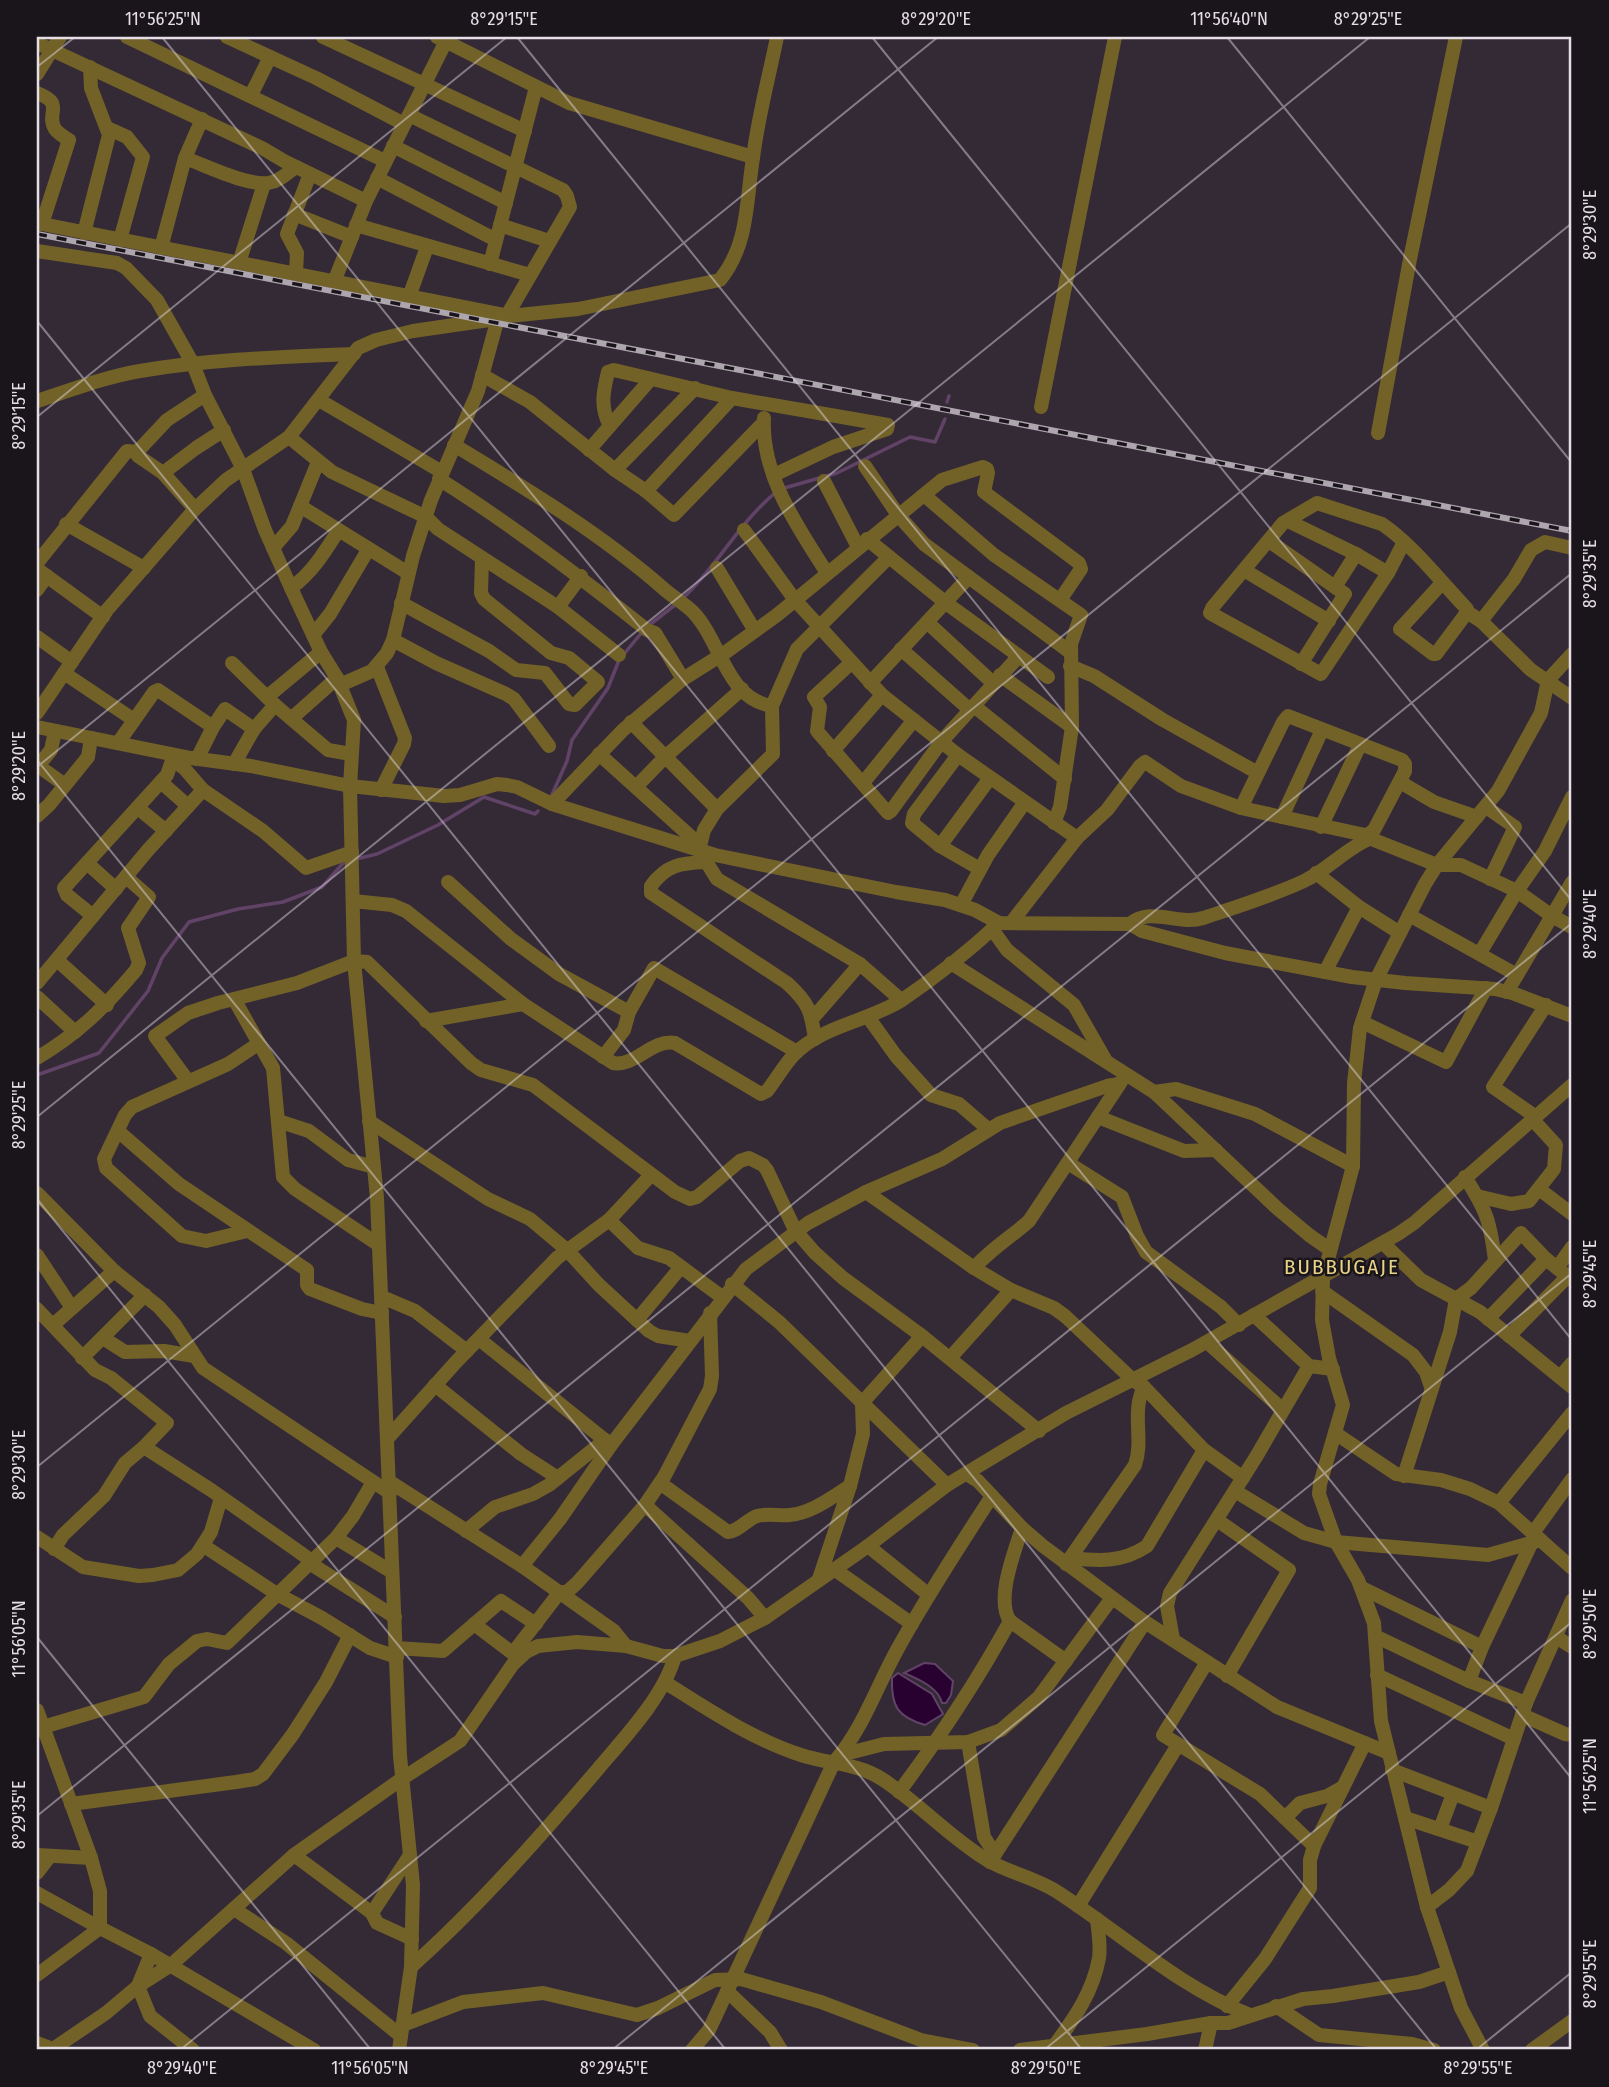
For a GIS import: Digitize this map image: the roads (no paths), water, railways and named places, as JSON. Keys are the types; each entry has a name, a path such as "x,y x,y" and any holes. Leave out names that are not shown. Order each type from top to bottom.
{"street":[{"path":"37,74 60,37"},
{"path":"127,37 385,161"},
{"path":"227,37 516,167 562,190 567,195 570,207 502,317 426,516 408,573 393,640 387,653 377,667 338,682 292,718"},
{"path":"323,37 525,131"},
{"path":"39,707 103,617 195,509 211,492 289,437 354,354 367,343 413,331 502,317 578,309 720,280 737,255 745,225 752,157 777,37"},
{"path":"1041,407 1115,37"},
{"path":"1378,433 1456,37"},
{"path":"334,282 366,201 425,85 444,38 569,103 752,157"},
{"path":"37,43 202,119 366,201"},
{"path":"251,95 270,57"},
{"path":"84,233 109,135 91,89 90,67"},
{"path":"490,264 536,87"},
{"path":"37,93 52,101 55,129 69,140 39,224 502,317"},
{"path":"161,248 185,158 202,119"},
{"path":"107,128 127,137 143,157 120,240"},
{"path":"393,146 506,203"},
{"path":"185,158 264,184 276,181 296,167"},
{"path":"296,274 297,253 287,234 310,174"},
{"path":"377,178 496,240"},
{"path":"239,263 264,184"},
{"path":"294,214 530,275"},
{"path":"500,225 549,241"},
{"path":"409,297 427,247"},
{"path":"37,251 123,265 157,300 193,364 205,395 243,469 251,496 290,588 338,682 354,720 350,786 354,961 379,1245 402,1778 413,1885 411,1967 401,2037"},
{"path":"37,401 116,376 193,364 354,354"},
{"path":"610,426 602,403 608,372 614,370 732,398 888,425 887,429 833,447 774,475"},
{"path":"482,375 530,402 674,514 763,423"},
{"path":"589,450 650,380"},
{"path":"615,470 695,388"},
{"path":"137,452 167,420 205,395"},
{"path":"646,491 732,398"},
{"path":"319,400 441,475 581,576 647,630 655,632 683,679"},
{"path":"765,403 763,423 774,475 786,505 827,573"},
{"path":"163,473 224,430"},
{"path":"289,437 332,472 426,516 438,529 558,607 618,654"},
{"path":"454,445 530,491 630,559 681,604 692,610 727,672 760,704 772,706"},
{"path":"37,563 127,451 137,452"},
{"path":"137,452 138,456 163,473 195,509"},
{"path":"273,548 292,526 318,462"},
{"path":"865,466 898,516 924,544 1070,659 1163,720 1258,773"},
{"path":"552,804 631,722 683,679 755,631 795,600 946,477 983,467 987,469 984,492 1079,563 1081,569 1060,600"},
{"path":"824,481 863,543 889,557 946,603 1048,677"},
{"path":"924,495 994,555 1081,615 1070,659 1072,727 1060,807 1054,823"},
{"path":"1404,542 1388,573 1322,673 1318,674 1210,613 1283,523 1309,505 1317,503 1382,524 1404,542 1467,612 1481,621 1531,670 1572,698"},
{"path":"300,506 408,573"},
{"path":"1288,521 1388,573"},
{"path":"66,524 144,568"},
{"path":"744,530 795,600 882,695 958,755 1077,838"},
{"path":"290,588 306,578 338,531"},
{"path":"1269,541 1344,593 1345,597 1301,664"},
{"path":"1481,621 1514,579 1531,550 1545,542 1572,548"},
{"path":"313,635 330,614 368,550"},
{"path":"1335,587 1356,554"},
{"path":"815,1040 810,1007 801,996 787,983 651,893 651,886 667,868 686,863 701,852 704,830 717,809 773,754 772,706 797,649 889,557"},
{"path":"401,603 489,651 516,670 545,673 569,704 575,705 597,682 569,658 551,653 484,599 481,593 481,558"},
{"path":"717,568 755,631"},
{"path":"1244,570 1329,621"},
{"path":"37,590 42,572 103,617"},
{"path":"558,607 581,576"},
{"path":"870,683 969,577"},
{"path":"1442,583 1400,631 1430,653 1436,654 1467,612"},
{"path":"927,622 997,679 1072,727"},
{"path":"37,637 68,667 134,720"},
{"path":"393,640 514,699 549,746"},
{"path":"901,649 972,708 1065,779"},
{"path":"234,764 271,701 321,652"},
{"path":"1483,2050 1461,2008 1427,1907 1392,1770 1381,1721 1374,1623 1362,1588 1336,1542 1319,1494 1343,1405 1322,1320 1322,1285 1329,1249 1353,1166 1354,1083 1362,1022 1376,980 1437,865 1498,791 1541,713 1548,680 1572,654"},
{"path":"851,663 814,697 820,707 817,731 885,811 891,811 941,741 1019,656"},
{"path":"232,663 271,701 330,751 351,754"},
{"path":"377,667 405,738 381,790"},
{"path":"636,787 665,757 743,689"},
{"path":"118,743 158,690 213,727"},
{"path":"833,751 882,695"},
{"path":"197,759 223,710 227,709 254,729"},
{"path":"37,727 173,757 234,764 381,790 444,796 460,795 497,783 517,788 552,804 701,852 945,900 1001,925 1130,924 1147,916 1201,919 1306,881 1370,836 1406,767 1402,761 1288,716 1241,808"},
{"path":"863,783 914,720"},
{"path":"631,722 717,809"},
{"path":"1282,817 1322,730"},
{"path":"55,731 51,750 38,765 65,785"},
{"path":"37,816 88,757 90,738"},
{"path":"1321,827 1360,745"},
{"path":"599,754 701,852 717,879 860,964 901,1000"},
{"path":"958,755 912,819 912,823 940,846 980,869"},
{"path":"93,916 64,891 64,888 169,773 173,757"},
{"path":"173,757 203,790 262,831 306,868 352,852"},
{"path":"353,901 399,907 523,1004 613,1063 620,1064 660,1043 675,1043 761,1094 767,1091 796,1052 815,1040 901,1000 1001,925 1077,838 1107,810 1145,762 1181,786 1241,808 1370,836 1437,865 1461,865 1517,891 1572,927"},
{"path":"940,846 990,778"},
{"path":"161,782 188,806"},
{"path":"1399,782 1434,802 1481,812 1515,827 1490,878"},
{"path":"37,984 203,790"},
{"path":"1480,953 1517,891 1545,851 1572,797"},
{"path":"961,905 980,869 1025,803"},
{"path":"138,808 166,831"},
{"path":"87,863 116,889"},
{"path":"1316,873 1400,933"},
{"path":"38,1056 75,1032 107,1005 136,970 139,963 128,928 149,897 126,877"},
{"path":"448,882 512,939 559,974 629,1012"},
{"path":"1507,992 1572,882"},
{"path":"1325,972 1359,906"},
{"path":"1409,915 1517,975"},
{"path":"1130,924 1142,932 1225,953 1325,972 1376,980 1507,992 1572,1016"},
{"path":"1001,925 1007,950 1074,1005 1106,1063"},
{"path":"57,960 107,1005"},
{"path":"188,1082 155,1035 188,1013 297,983 354,961 367,962 471,1063 481,1070 533,1085 675,1192 690,1199 697,1197 740,1161 749,1158 763,1165 768,1170 796,1230 815,1253 843,1278 922,1336 1039,1431"},
{"path":"951,963 1106,1063 1123,1080 1154,1092 1299,1227 1329,1249"},
{"path":"812,1019 860,964"},
{"path":"603,1057 624,1030 629,1012 652,970 656,969 796,1052"},
{"path":"1362,1022 1446,1062 1486,988"},
{"path":"37,997 75,1032"},
{"path":"234,999 273,1068 283,1177 289,1184 379,1245"},
{"path":"426,1021 523,1004"},
{"path":"1477,1196 1511,1204 1529,1201 1554,1169 1557,1149 1553,1141 1534,1119 1494,1089 1493,1084 1546,1005"},
{"path":"868,1017 896,1056 931,1095 959,1104 988,1129"},
{"path":"247,1231 206,1241 182,1236 106,1168 104,1159 125,1115 132,1107 228,1064 258,1044"},
{"path":"522,1566 560,1519 608,1442 746,1269 796,1230 866,1192 942,1159 988,1129 1123,1080"},
{"path":"974,1268 993,1248 1029,1220 1123,1080"},
{"path":"516,1656 538,1646 577,1642 626,1646 663,1656 675,1656 720,1641 765,1618 947,1485 1066,1413 1138,1384 1254,1315 1322,1285 1414,1223 1572,1085"},
{"path":"1154,1092 1177,1089 1255,1114 1353,1166"},
{"path":"1098,1117 1184,1151 1216,1150"},
{"path":"278,1121 309,1131 348,1160 374,1167"},
{"path":"369,1121 494,1203 523,1214 567,1250 599,1285 658,1336 690,1340"},
{"path":"118,1130 179,1184 307,1270 307,1285 310,1290 362,1309 382,1312"},
{"path":"1068,1163 1122,1197 1146,1252 1221,1307 1239,1325"},
{"path":"387,1439 521,1294 567,1250 610,1220 651,1175"},
{"path":"1465,1177 1489,1220 1495,1260"},
{"path":"1539,1189 1572,1214"},
{"path":"866,1192 974,1268 1011,1290 1054,1308 1065,1316 1204,1450 1243,1478"},
{"path":"37,1193 114,1271 145,1295 175,1325 203,1368 373,1482 390,1488 467,1531 522,1566 614,1631 626,1646"},
{"path":"610,1220 638,1248 669,1258 722,1297"},
{"path":"1404,1476 1450,1332 1457,1300 1521,1233 1561,1271"},
{"path":"1383,1243 1422,1280 1488,1318 1572,1387"},
{"path":"1509,1336 1561,1271 1572,1247"},
{"path":"37,1255 72,1308"},
{"path":"637,1320 681,1267"},
{"path":"53,1325 114,1271"},
{"path":"1488,1318 1561,1271"},
{"path":"732,1284 779,1322 947,1485"},
{"path":"1322,1285 1413,1355 1426,1372 1431,1387"},
{"path":"950,1358 1011,1290"},
{"path":"82,1358 145,1295"},
{"path":"382,1297 415,1311 467,1351"},
{"path":"37,1309 95,1370 111,1378 166,1421 144,1447 125,1463 104,1496 63,1535 54,1549"},
{"path":"37,2043 53,2049 106,2013 138,1986 171,1965 294,1856 402,1778 460,1741 536,1623 559,1593 568,1591 577,1583 645,1506 660,1483 710,1389 710,1313"},
{"path":"1254,1315 1309,1366 1333,1369"},
{"path":"819,1579 850,1486 863,1434 862,1402 922,1336"},
{"path":"103,1338 125,1352 164,1351 194,1356"},
{"path":"479,1339 608,1442"},
{"path":"1208,1342 1283,1410"},
{"path":"1560,1377 1572,1363"},
{"path":"1173,1639 1167,1606 1170,1594 1309,1366"},
{"path":"1068,1561 1135,1465 1138,1384"},
{"path":"435,1385 521,1454 558,1478"},
{"path":"1499,1503 1572,1413"},
{"path":"1335,1433 1396,1474 1441,1480 1470,1489 1499,1503 1535,1538 1571,1566"},
{"path":"467,1531 495,1507 533,1494 608,1442"},
{"path":"144,1447 221,1497 309,1559 311,1564 395,1617"},
{"path":"1068,1561 1122,1559 1147,1546 1204,1450"},
{"path":"967,1474 978,1481 1022,1528 1145,1622 1276,1707 1389,1752"},
{"path":"1469,1681 1482,1647 1535,1538 1572,1479"},
{"path":"43,1727 144,1697 169,1664 197,1641 207,1639 227,1643 335,1538 353,1516 373,1482"},
{"path":"660,1483 728,1532 733,1532 754,1517 792,1515 816,1506 850,1486"},
{"path":"1235,1491 1304,1533 1336,1542 1488,1555 1535,1538"},
{"path":"692,2050 709,2030 837,1758 856,1734 912,1624 992,1496"},
{"path":"37,1537 83,1567 139,1576 178,1570 204,1546 221,1497"},
{"path":"645,1506 748,1598 765,1618"},
{"path":"1217,1520 1289,1570 1227,1676"},
{"path":"1022,1528 1009,1570 1005,1609 1010,1621 1066,1661"},
{"path":"335,1538 392,1572"},
{"path":"868,1545 929,1595"},
{"path":"204,1546 277,1594 378,1651 443,1651 500,1601 536,1623"},
{"path":"834,1569 912,1624"},
{"path":"1362,1588 1482,1647"},
{"path":"837,1758 884,1744 968,1742 1001,1730 1039,1697 1112,1598"},
{"path":"1427,1907 1467,1871 1524,1709 1572,1600"},
{"path":"899,1792 936,1743 1010,1621"},
{"path":"992,1858 1145,1622"},
{"path":"474,1624 516,1656"},
{"path":"71,1804 228,1784 260,1777 293,1734 326,1682 350,1635"},
{"path":"1376,1636 1524,1709 1565,1734 1572,1735"},
{"path":"1556,1637 1572,1647"},
{"path":"411,1967 440,1941 569,1803 615,1749 666,1683 675,1656"},
{"path":"1207,1662 1163,1734 1260,1794 1314,1846"},
{"path":"1377,1675 1514,1739"},
{"path":"666,1683 713,1712 782,1747 803,1755 837,1758 866,1770 992,1858 1056,1891 1172,1974 1227,2006 1250,2015"},
{"path":"37,1710 91,1858 100,1891 100,1928"},
{"path":"968,1742 984,1837 992,1858"},
{"path":"1227,2006 1265,1959 1310,1888 1310,1860 1314,1846 1365,1743"},
{"path":"1078,1906 1178,1745"},
{"path":"1392,1770 1491,1808"},
{"path":"1285,1818 1300,1803 1327,1796 1343,1787"},
{"path":"1440,1829 1453,1794"},
{"path":"1405,1818 1478,1842"},
{"path":"37,1873 43,1855 91,1858"},
{"path":"372,1913 410,1855"},
{"path":"294,1856 372,1913 377,1923 412,1939"},
{"path":"37,1893 171,1965 314,2050"},
{"path":"234,1909 286,1943 401,2037"},
{"path":"1045,2048 1080,2011 1088,1995 1100,1957 1097,1919"},
{"path":"37,1975 100,1928"},
{"path":"151,1954 138,1986 150,2016 194,2050"},
{"path":"1020,2050 1147,2034 1208,2037 1228,2023 1276,2006 1303,1999 1419,1982 1449,1972"},
{"path":"401,2037 463,2002 543,1993 637,2015 658,2008 715,1980 821,2002 921,2040 973,2050"},
{"path":"730,1984 770,2032 781,2050"},
{"path":"1276,2006 1319,2035 1412,2044 1434,2050"},
{"path":"1532,2050 1572,2021"},
{"path":"1208,2037 1210,2042 1221,2050"}],"waterway":[{"path":"947,402 949,396"},
{"path":"781,489 837,473 910,437 935,442 945,419"},
{"path":"684,597 750,518 775,493"},
{"path":"648,626 675,605"},
{"path":"551,797 567,761 572,740 608,688 619,660 643,631"},
{"path":"356,859 377,854 438,825 484,797 535,814 538,811"},
{"path":"37,1075 99,1053 148,991 162,958 189,922 238,909 283,902 322,887 345,861"}],"railway":[{"path":"37,234 1572,531"}],"district":[{"name":"BUBBUGAJE","path":"1342,1267"}]}
